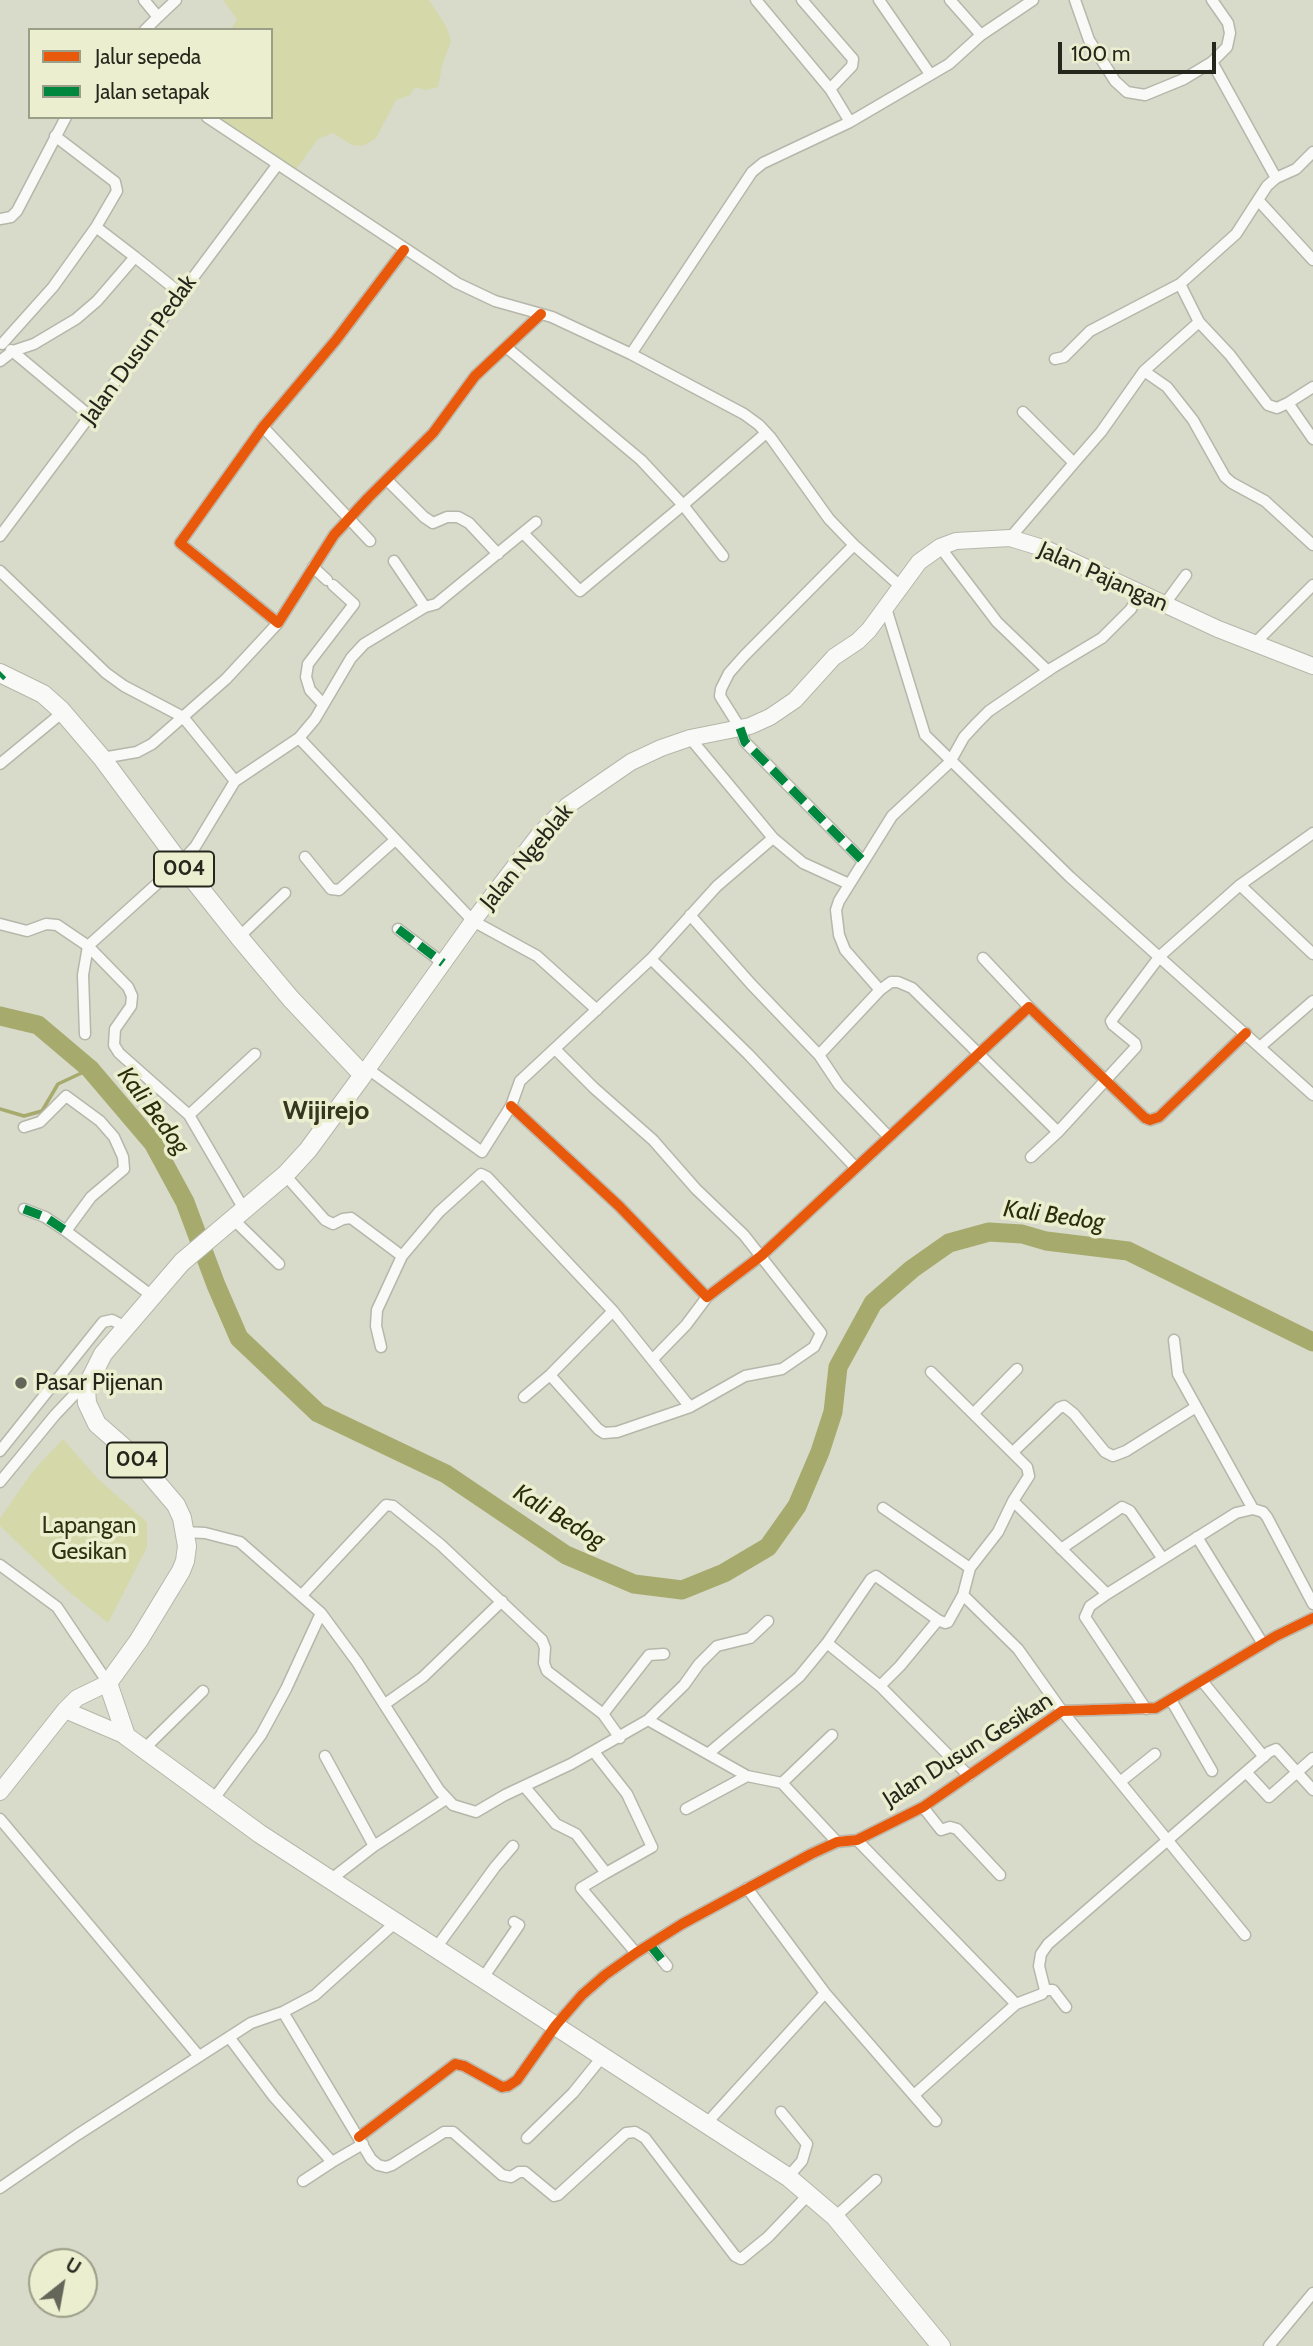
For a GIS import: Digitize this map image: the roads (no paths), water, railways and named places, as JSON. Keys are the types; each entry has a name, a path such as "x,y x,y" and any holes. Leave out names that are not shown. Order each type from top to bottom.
{"main road":[{"name":"Jalan Pajangan","path":"900,586 919,562 940,547 956,541 1010,538 1046,549 1164,605 1313,666"},
{"name":"Jalan Ngeblak","path":"86,1388 103,1354 189,1254 236,1218 285,1175 308,1150 473,921 538,836 567,806 631,762 661,748 690,738 760,723 795,700 834,657 869,630 900,586"},
{"name":"004","path":"1,674 43,694 63,712 102,758 180,863 291,999 365,1072"},
{"name":"004","path":"86,1388 87,1403 97,1424 136,1458 170,1496 182,1518 187,1546 186,1561 181,1572 139,1640 108,1683"},
{"path":"0,1792 65,1710 77,1698 108,1683 126,1736"},
{"path":"65,1710 126,1736 260,1834 788,2177 835,2217 941,2346"}],"street":[{"path":"144,0 158,18"},
{"path":"147,28 176,0"},
{"path":"756,0 830,89 850,122"},
{"path":"802,0 853,58 852,66 830,89"},
{"path":"879,0 930,74"},
{"path":"950,0 981,35"},
{"path":"631,354 752,172 763,163 850,122 949,64 981,35 1033,0"},
{"path":"1074,0 1090,40 1115,81 1127,92 1145,95 1184,79 1212,62 1227,47 1230,33 1228,23 1212,0"},
{"path":"1212,62 1276,178"},
{"path":"0,219 11,217 18,211 65,119"},
{"path":"210,119 404,250 474,293 541,314 631,354 744,414 766,433 829,519 900,586"},
{"path":"55,136 117,186 117,191 96,228 53,287 1,343 90,416"},
{"path":"1055,359 1064,357 1090,331 1180,284 1236,234 1276,178 1296,169 1313,152"},
{"name":"Jalan Dusun Pedak","path":"0,536 278,164"},
{"path":"1258,200 1313,260"},
{"path":"96,228 180,293"},
{"path":"278,622 180,543 263,426 328,349 404,250"},
{"path":"0,361 13,351 27,348 76,319 97,301 135,257"},
{"path":"1180,284 1199,322 1230,355 1268,405 1277,408 1313,387"},
{"path":"102,758 137,752 152,744 226,679 278,622 313,567 349,518 433,433 475,376 541,314"},
{"path":"1010,538 1101,432 1144,371 1199,322"},
{"path":"506,347 641,460 683,505 723,556"},
{"path":"1144,371 1167,387 1193,420 1225,477 1265,501 1313,545"},
{"path":"1288,403 1313,439"},
{"path":"1023,412 1074,463"},
{"path":"263,426 370,541"},
{"path":"523,533 580,591 766,433"},
{"path":"387,480 424,517 433,523 447,517 458,517 469,523 498,554"},
{"path":"85,1034 83,975 88,946 195,847 235,781 299,738 315,719 351,658 364,644 425,607 436,604 536,522"},
{"path":"854,545 729,673 720,689 720,696 740,728 745,742 863,861"},
{"path":"940,547 997,622 1048,671"},
{"path":"394,561 425,607"},
{"path":"313,567 354,604 308,664 306,677 310,690 323,704"},
{"path":"0,571 106,673 183,717 235,781"},
{"path":"1164,605 1186,575"},
{"path":"1255,643 1313,584"},
{"path":"880,990 845,950 839,934 836,910 849,884 892,816 950,762 964,737 989,711 1102,638 1131,609 1139,593"},
{"path":"886,608 925,735 1070,877 1313,1095"},
{"path":"0,764 63,712"},
{"path":"299,738 473,921 537,956 597,1010"},
{"path":"690,738 773,838 803,863 849,884"},
{"path":"1031,1157 1058,1132 1136,1047 1111,1021 1160,956 1240,885 1313,833"},
{"path":"482,1152 511,1106 520,1081 651,959 717,886 773,838"},
{"path":"305,858 331,889 339,890 395,840"},
{"path":"1240,885 1313,954"},
{"path":"239,937 285,893"},
{"path":"691,915 751,984 819,1055 839,1085 888,1136"},
{"path":"0,924 27,931 52,924 88,946 128,987 132,996 131,1006 115,1028 114,1045 119,1053 189,1115 236,1218 279,1264"},
{"path":"398,929 443,962"},
{"path":"983,958 1029,1007 1145,1118 1154,1119 1246,1033"},
{"path":"651,959 855,1167"},
{"path":"819,1055 880,990 891,982 903,983 912,988 1058,1132"},
{"path":"1261,1046 1313,1001"},
{"path":"653,1359 686,1325 707,1297 761,1256 1029,1007"},
{"path":"550,1375 604,1433 635,1427 690,1407 745,1376 782,1369 814,1347 820,1339 821,1331 744,1235 696,1189 653,1140 555,1049"},
{"path":"189,1115 255,1054"},
{"path":"365,1072 482,1152 486,1160 481,1174 439,1212 402,1256 377,1310 376,1326 381,1347"},
{"path":"24,1127 40,1122 66,1096 107,1128 120,1148 123,1170 91,1197 66,1231"},
{"path":"511,1106 620,1206 707,1297"},
{"path":"481,1174 492,1181 613,1311 690,1407"},
{"path":"285,1175 325,1220 333,1224 343,1219 351,1219 402,1256"},
{"path":"24,1209 45,1217 66,1231 152,1296"},
{"path":"524,1397 550,1375 613,1311"},
{"path":"0,1451 103,1322 112,1320 126,1327"},
{"path":"1174,1340 1178,1374 1253,1509"},
{"path":"974,1413 1017,1369"},
{"path":"709,1753 799,1677 874,1577 878,1577 938,1620 947,1622 963,1595 970,1568 998,1532 1030,1471 1013,1451 931,1372"},
{"path":"0,1482 55,1415 74,1395 86,1388"},
{"path":"1013,1451 1064,1406 1074,1414 1105,1452 1112,1456 1126,1451 1196,1407"},
{"path":"1013,1501 1107,1594"},
{"path":"302,1595 386,1505 393,1506 441,1545 542,1640 547,1671 603,1714 620,1738"},
{"path":"1061,1549 1122,1507 1130,1511 1163,1559"},
{"path":"883,1508 970,1568"},
{"path":"1146,1709 1085,1617 1090,1606 1197,1537 1236,1513 1253,1509 1263,1512 1313,1604"},
{"path":"184,1532 205,1533 240,1542 321,1613 385,1704 446,1800 476,1812 594,1752 648,1720 684,1685 712,1650 723,1644 750,1637 768,1621"},
{"path":"1197,1537 1263,1644"},
{"path":"0,1564 57,1607 108,1683"},
{"path":"963,1595 1018,1649 1062,1711 1245,1935"},
{"path":"385,1704 422,1677 502,1601"},
{"path":"213,1800 261,1735 286,1689 321,1613"},
{"name":"Jalan Dusun Gesikan","path":"361,2140 455,2064 464,2066 502,2087 508,2086 517,2080 556,2025 582,1995 636,1953 682,1924 836,1842 857,1840 923,1807 1062,1711 1156,1708 1263,1644 1313,1618"},
{"path":"880,1686 901,1666 938,1620"},
{"path":"827,1643 880,1686 969,1776"},
{"path":"603,1714 649,1655 664,1654"},
{"path":"1202,1681 1264,1756"},
{"path":"144,1749 203,1691"},
{"path":"1171,1700 1212,1771"},
{"path":"648,1720 747,1776 782,1783 836,1842"},
{"path":"782,1783 832,1735"},
{"path":"1045,1990 1039,1966 1041,1954 1048,1944 1264,1756 1276,1749 1313,1790"},
{"path":"594,1752 627,1794 652,1847 581,1888 636,1953"},
{"path":"1120,1782 1155,1754"},
{"path":"325,1756 374,1846"},
{"path":"1247,1772 1271,1799 1313,1758"},
{"path":"685,1809 747,1776"},
{"path":"524,1786 556,1824 576,1833 606,1873"},
{"path":"330,1880 374,1846 446,1800"},
{"path":"923,1807 941,1830 950,1827 957,1829 1000,1875"},
{"path":"0,1819 198,2055"},
{"path":"857,1840 1016,2004"},
{"path":"436,1948 513,1846"},
{"path":"747,1888 825,1993 936,2121"},
{"path":"0,2188 251,2022 283,2012 315,1995 396,1922"},
{"path":"483,1978 519,1925 514,1922"},
{"path":"650,1945 667,1966"},
{"path":"914,2095 1016,2004 1042,1994 1045,1990 1053,1990 1066,2007"},
{"path":"705,2125 825,1993"},
{"path":"283,2012 371,2159 386,2167 444,2132 453,2132 502,2175 507,2178 525,2172 554,2196 626,2133 635,2132 645,2138 735,2256 741,2259 768,2237 809,2194"},
{"path":"229,2037 274,2097 332,2162"},
{"path":"527,2138 573,2094 603,2056"},
{"path":"780,2112 807,2144 802,2161 788,2177"},
{"path":"303,2181 361,2140"},
{"path":"835,2217 876,2180"},
{"path":"1269,2346 1313,2293"}],"waterway":[{"name":"Kali Bedog","path":"0,1016 38,1025 90,1069 153,1143 185,1202 239,1338 318,1413 446,1474 566,1555 634,1584 682,1590 724,1573 768,1547 797,1506 820,1452 833,1412 838,1367 873,1303 912,1269 949,1243 989,1232 1022,1234 1046,1241 1128,1251 1313,1342"},
{"path":"0,1109 24,1116 42,1111 58,1084 90,1069"}],"place":[{"name":"Pasar Pijenan","path":"21,1383"}],"district":[{"name":"Wijirejo","path":"326,1111"}],"park label":[{"name":"Lapangan Gesikan","path":"89,1539"}]}
